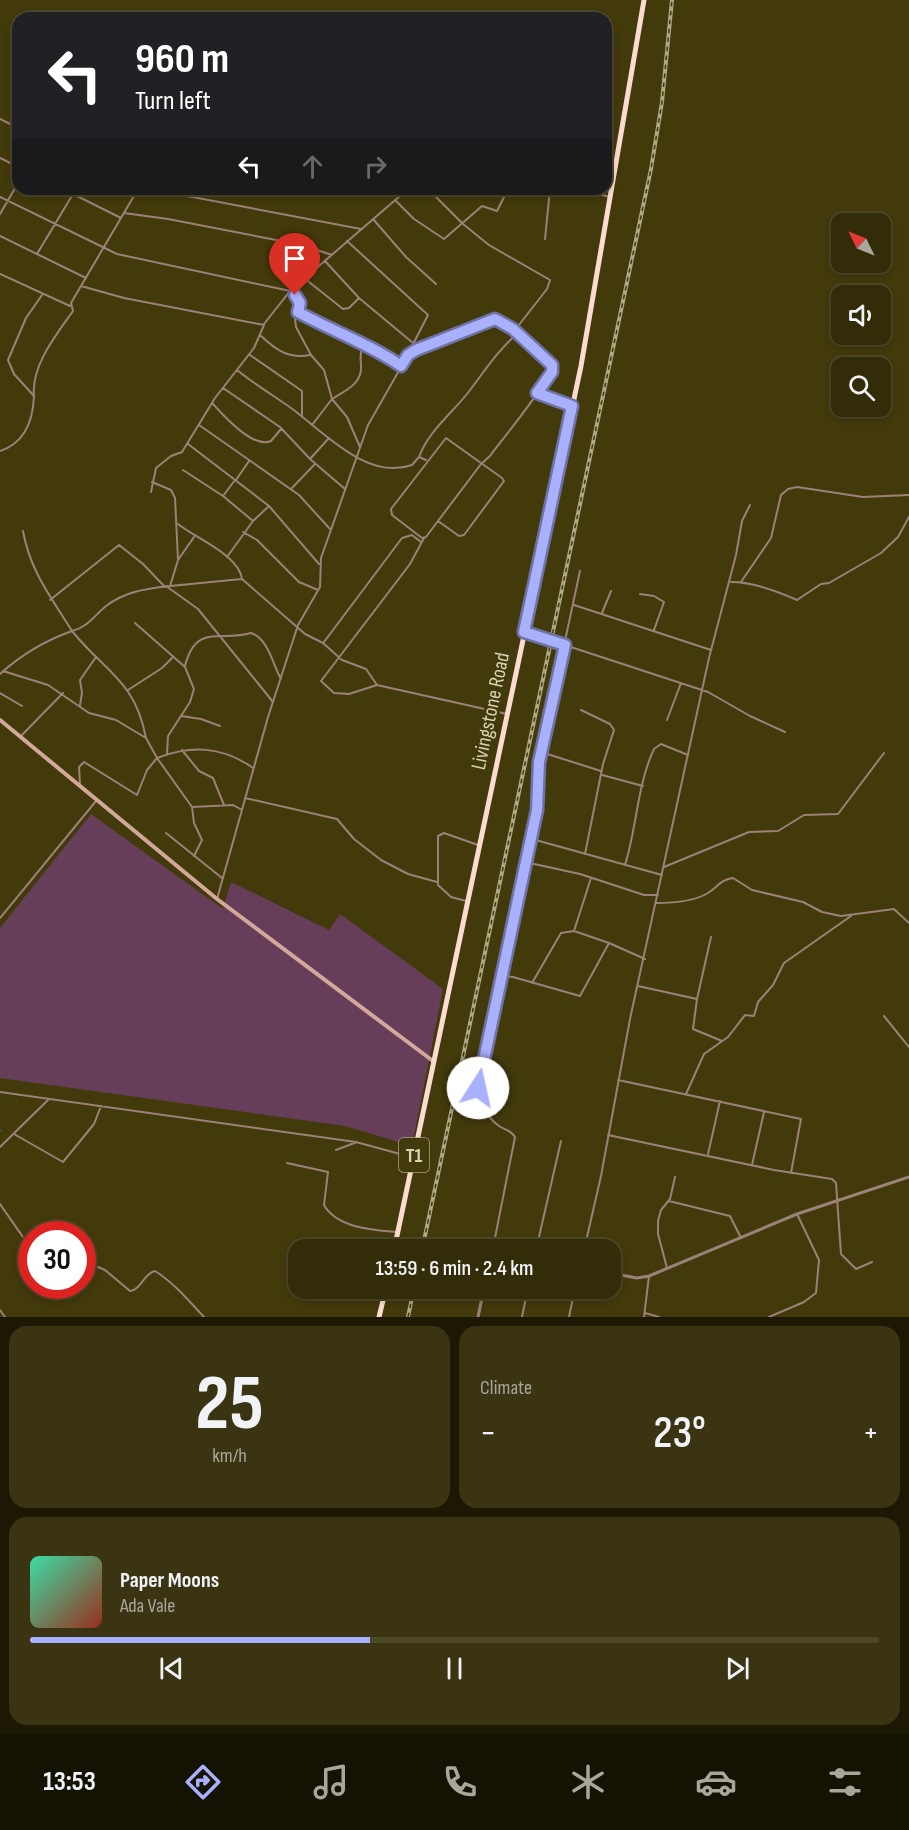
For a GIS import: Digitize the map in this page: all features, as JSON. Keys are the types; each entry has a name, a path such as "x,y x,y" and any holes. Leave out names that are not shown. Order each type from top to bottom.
{"highway":[{"name":"Livingstone Road","path":"612,185 644,0"},
{"name":"Livingstone Road","path":"396,1239 572,406 610,197"},
{"path":"380,1317 384,1299"}],"main road":[{"path":"0,720 217,899 433,1061"}],"street":[{"path":"0,214 12,194"},
{"path":"37,254 72,195"},
{"path":"75,195 121,218"},
{"path":"70,306 134,195"},
{"path":"182,195 361,229"},
{"path":"150,492 160,464 171,456 180,454 188,444 212,403 249,355 264,325 290,291 401,195"},
{"path":"237,370 355,459 378,465 406,467 412,465 450,410 467,393 498,351 517,332 547,289 550,280 489,245 463,224 434,195"},
{"path":"395,200 414,219 444,240 482,206 497,211 505,195"},
{"path":"545,239 549,195"},
{"path":"602,195 610,197"},
{"path":"0,197 103,249 290,291 300,301 295,319 296,327 311,355 324,370 333,399 347,417 360,447"},
{"path":"124,213 302,245 332,255"},
{"path":"373,219 406,257 436,284"},
{"path":"0,237 86,278"},
{"path":"217,899 273,702 298,625 319,591 319,564 355,459 374,413 428,315 347,242"},
{"path":"325,261 359,298 413,343"},
{"path":"0,274 70,306 73,311 56,333 37,374 28,427 17,444 0,451"},
{"path":"304,278 344,309 349,308 359,298"},
{"path":"81,286 124,298 264,325"},
{"path":"34,396 14,374 8,360 26,318 42,295"},
{"path":"298,312 331,331 363,344 401,366"},
{"path":"408,355 495,319 517,332 554,368 490,456 480,464 424,538 418,552 340,659 321,681 334,693 349,693 377,685 507,714"},
{"path":"260,335 291,357 311,355"},
{"path":"312,425 333,399 348,391 357,378 361,369 359,355 363,344"},
{"path":"249,355 302,391 302,417"},
{"path":"223,388 281,429 315,464 345,489"},
{"path":"537,393 572,406"},
{"path":"212,403 232,424 257,442 271,441 281,429"},
{"path":"199,425 249,462 291,489 307,502 330,530"},
{"path":"310,459 329,438"},
{"path":"424,538 391,511 446,438 502,478 503,486 464,536 459,536 438,521"},
{"path":"188,444 270,506 319,564"},
{"path":"419,457 427,461"},
{"path":"223,496 249,462"},
{"path":"291,489 315,464"},
{"path":"183,470 223,496 253,521"},
{"path":"152,482 165,486 174,493 178,524 176,553 178,560"},
{"path":"741,582 771,538 782,495 788,489 797,488 863,497 909,495"},
{"path":"586,1239 657,895 711,650 742,521 750,505"},
{"path":"227,557 243,532 270,506"},
{"path":"729,582 741,582 797,600 821,584 829,583 881,553 898,537 909,517"},
{"path":"178,524 227,557 242,573 242,579"},
{"path":"23,531 32,567 51,600 72,631 128,690 141,716 146,738 157,758 192,807 194,823 202,840 194,856"},
{"path":"243,532 264,547 299,582 319,591"},
{"path":"323,643 402,538 412,535 421,543"},
{"path":"167,586 178,560 195,536"},
{"path":"51,600 64,586 92,568 119,545 198,609 273,702"},
{"path":"494,1239 515,1137 512,1132 499,1126 484,1112 478,1099 478,1088 537,810 541,752 580,570"},
{"path":"1,673 14,659 56,636 84,626 105,607 127,593 167,586 242,579 298,625 305,634 323,643 340,659 366,669 377,685"},
{"path":"602,613 611,591"},
{"path":"640,594 654,596 664,602 654,630"},
{"path":"574,605 711,650"},
{"path":"135,623 185,667 194,693 168,736 167,754"},
{"path":"524,632 703,690 775,729 785,732"},
{"path":"185,667 194,643 200,639 218,635 257,634 271,656 281,679"},
{"path":"80,706 82,693 80,680 96,657"},
{"path":"128,690 162,668 172,657"},
{"path":"1,673 31,678 63,693 93,715 116,720 146,738"},
{"path":"668,720 681,683"},
{"path":"0,693 22,706"},
{"path":"20,737 63,693"},
{"path":"581,710 614,728 585,854"},
{"path":"181,716 201,719 220,726"},
{"path":"624,865 636,831 643,786 656,746 662,744 688,755"},
{"path":"80,788 79,767 84,762 137,795 147,770 157,758 193,748 230,754 254,768"},
{"path":"182,750 199,771 213,778 224,805"},
{"path":"541,752 643,786"},
{"path":"664,867 749,832 778,831 804,815 838,814 884,753"},
{"path":"245,798 337,819 354,839 381,860 408,874 437,882 446,894 467,901"},
{"path":"0,918 96,801"},
{"path":"192,807 233,805 242,810"},
{"path":"166,833 222,878"},
{"path":"437,882 439,834 444,833 478,845"},
{"path":"530,839 662,876"},
{"path":"525,862 591,878 644,895 657,895"},
{"path":"574,931 591,878"},
{"path":"656,903 707,894 723,880 733,878 752,890 803,903 822,912 851,916 894,909 909,923"},
{"path":"686,1094 704,1054 723,1041 745,1015 754,1016 758,1002 773,985 784,963 851,916"},
{"path":"532,983 561,933 574,931 645,959"},
{"path":"711,938 697,999 693,1029 723,1041"},
{"path":"500,976 513,977 580,996 609,943"},
{"path":"638,986 697,999"},
{"path":"884,1016 909,1047"},
{"path":"618,1080 803,1121 791,1173"},
{"path":"0,1092 357,1142 414,1158"},
{"path":"0,1147 50,1098"},
{"path":"708,1155 720,1101"},
{"path":"14,1134 63,1162 94,1124 101,1106"},
{"path":"752,1165 764,1111"},
{"path":"608,1134 791,1173 833,1179 836,1182 842,1257 858,1269 872,1262"},
{"path":"336,1150 357,1142"},
{"path":"539,1239 561,1142"},
{"path":"287,1163 328,1172 324,1205 336,1218 354,1225 398,1232"},
{"path":"667,1268 658,1234 658,1221 661,1210 669,1201 675,1177"},
{"path":"621,1275 637,1278 649,1276 797,1214 909,1177"},
{"path":"669,1201 730,1216 741,1238"},
{"path":"0,1204 18,1230"},
{"path":"769,1317 804,1302 816,1293 819,1260 797,1214"},
{"path":"96,1266 105,1270 130,1291 135,1290 150,1272 155,1270 172,1282 178,1292 204,1317"},
{"path":"649,1276 644,1315 658,1317"},
{"path":"478,1317 482,1299"},
{"path":"522,1317 526,1299"},
{"path":"569,1317 573,1299"},
{"path":"0,1310 4,1317"}],"shaded area":[{"path":"91,814 223,909 231,882 329,930 340,914 443,989 412,1146 345,1126 0,1078 0,928"}],"railway":[{"path":"424,1239 651,169 662,102 672,0"},
{"path":"408,1317 412,1299"}],"route":[{"path":"295,295 300,301 298,312 331,331 390,358 401,366 408,355 416,350 495,319 523,337 554,368 537,393 561,404 572,406 524,632 565,645 539,762 540,790 537,810 478,1088"}]}
